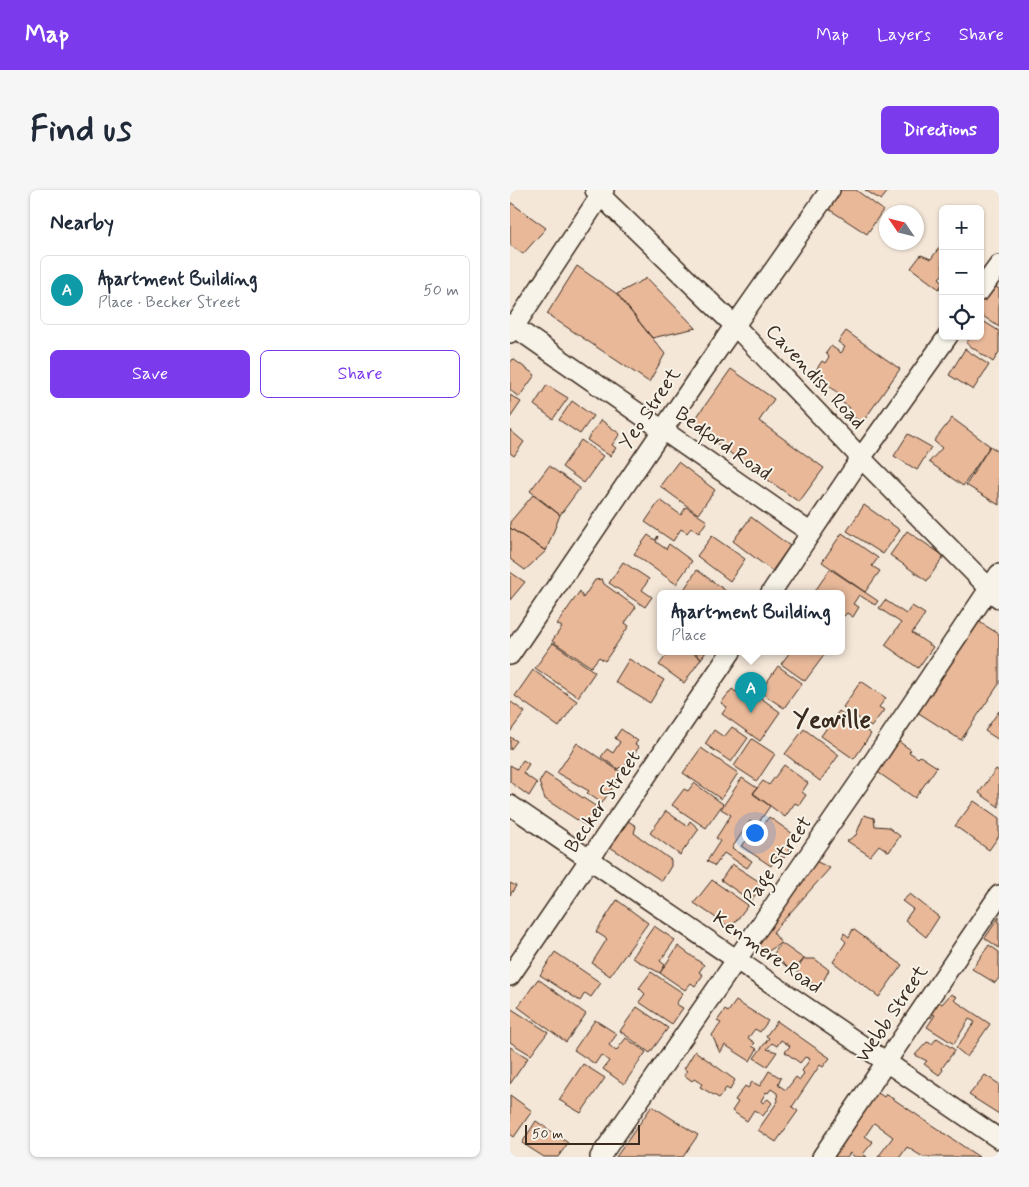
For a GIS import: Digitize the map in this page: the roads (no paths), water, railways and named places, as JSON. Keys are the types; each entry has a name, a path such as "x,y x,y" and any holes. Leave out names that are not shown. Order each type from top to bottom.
{"street":[{"name":"Yeo Street","path":"510,655 830,190"},
{"name":"Cavendish Road","path":"600,192 735,326 861,458 996,587"},
{"path":"511,328 600,192"},
{"path":"984,286 999,265"},
{"name":"Bedford Road","path":"511,328 664,430 811,533"},
{"path":"773,590 861,458 945,340"},
{"name":"Page Street","path":"600,1157 996,587"},
{"name":"Becker Street","path":"510,976 729,655"},
{"name":"Kenmere Road","path":"510,805 592,858 887,1064 999,1139"},
{"name":"Webb Street","path":"822,1157 887,1064 999,895"}],"place":[{"name":"Apartment Building","path":"751,713"}],"district":[{"name":"Yeoville","path":"832,720"}]}
